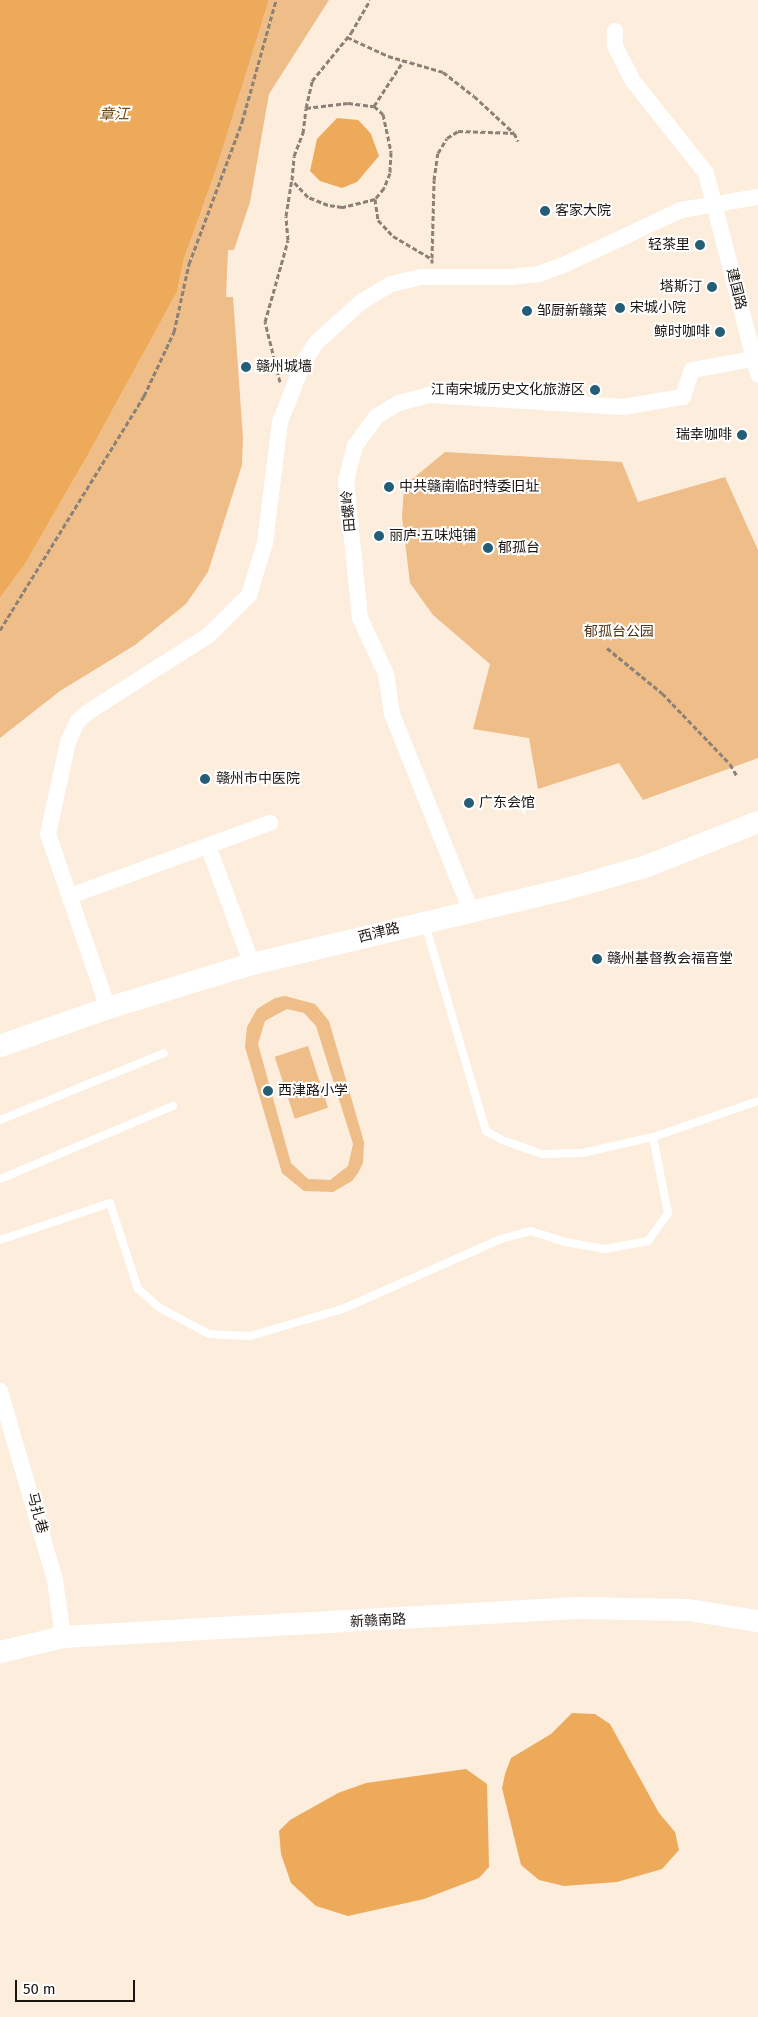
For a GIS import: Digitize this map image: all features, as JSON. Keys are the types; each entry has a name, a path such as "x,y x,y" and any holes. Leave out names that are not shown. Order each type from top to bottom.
{"main road":[{"name":"西津路","path":"0,1046 108,1008 252,964 470,909 567,889 647,866 758,822"},
{"name":"新赣南路","path":"0,1652 63,1637 576,1608 689,1610 758,1621"}],"street":[{"name":"建国路","path":"615,31 615,46 633,81 706,172 757,364"},
{"path":"108,1008 48,834 72,730 88,712 209,634 249,595 264,550 280,422 286,402 304,360 330,328 361,302 391,284 432,276 511,277 539,274 566,264 681,210 758,197"},
{"name":"田螺岭","path":"470,909 392,714 386,674 360,618 346,481 355,446 378,416 399,403 428,395 624,407 683,396 692,370 757,364"},
{"path":"70,896 270,823"},
{"path":"208,846 252,964"},
{"name":"马扎巷","path":"0,1391 28,1479 55,1580 63,1637"}],"lane":[{"path":"424,922 486,1131 542,1154 582,1153 653,1137 758,1100"},
{"path":"0,1120 164,1053"},
{"path":"0,1178 173,1106"},
{"path":"0,1240 110,1203 138,1289 160,1308 209,1334 250,1336 345,1308 501,1239 531,1230 565,1242 605,1249 648,1241 668,1212 653,1137"}],"path":[{"path":"0,630 144,396 174,332 189,264 242,122 276,0"},
{"path":"286,402 273,362 265,322 288,240 286,216 293,163 303,133 312,82 347,37 370,0"},
{"path":"347,37 388,56 443,72 474,96 514,133 518,141"},
{"path":"374,106 404,60"},
{"path":"306,108 348,103 374,106 383,114 391,152 390,172 375,199 378,220 383,228 432,259"},
{"path":"432,276 434,180 438,154 447,138 458,131 514,133"},
{"path":"292,180 308,197 328,205 342,207 375,199"},
{"path":"607,648 662,693 730,764 737,776"}],"green space":[{"path":"269,0 329,0 269,94 250,202 234,250 228,250 226,297 233,297 243,438 242,465 208,572 186,604 135,645 60,691 0,738 0,598 25,564 89,453 177,292 184,259 216,170"},
{"name":"郁孤台公园","path":"445,452 622,462 638,502 725,477 758,550 758,758 643,800 619,763 538,789 529,738 473,729 490,664 433,615 410,583 402,517 404,486"},
{"path":"285,996 315,1004 329,1021 364,1142 363,1163 358,1173 352,1181 333,1192 304,1191 282,1173 245,1047 247,1027 257,1009 275,998","holes":["287,1009 304,1013 316,1026 353,1144 348,1166 330,1180 308,1179 291,1163 258,1044 265,1021"]},
{"path":"308,1046 328,1108 295,1119 275,1057"}],"water":[{"name":"章江","path":"0,0 269,0 216,170 184,259 177,292 89,453 25,564 0,598"},
{"path":"337,118 358,120 371,134 379,156 357,182 342,188 320,181 310,171 317,139"},
{"path":"572,1713 595,1714 610,1724 659,1813 675,1832 679,1850 662,1869 617,1882 564,1886 539,1880 521,1865 502,1788 505,1774 511,1758 551,1734"},
{"path":"466,1769 487,1784 489,1867 479,1878 424,1899 348,1916 316,1906 291,1883 281,1854 279,1831 290,1820 338,1793 366,1783"}],"place":[{"name":"客家大院","path":"545,211"},
{"name":"轻茶里","path":"700,245"},
{"name":"塔斯汀","path":"712,287"},
{"name":"宋城小院","path":"620,308"},
{"name":"邹厨新赣菜","path":"527,311"},
{"name":"鲸时咖啡","path":"720,332"},
{"name":"赣州城墙","path":"246,367"},
{"name":"江南宋城历史文化旅游区","path":"595,390"},
{"name":"瑞幸咖啡","path":"742,435"},
{"name":"中共赣南临时特委旧址","path":"389,487"},
{"name":"丽庐·五味炖铺","path":"379,536"},
{"name":"郁孤台","path":"488,548"},
{"name":"赣州市中医院","path":"205,779"},
{"name":"广东会馆","path":"469,803"},
{"name":"赣州基督教会福音堂","path":"597,959"},
{"name":"西津路小学","path":"268,1091"}]}
